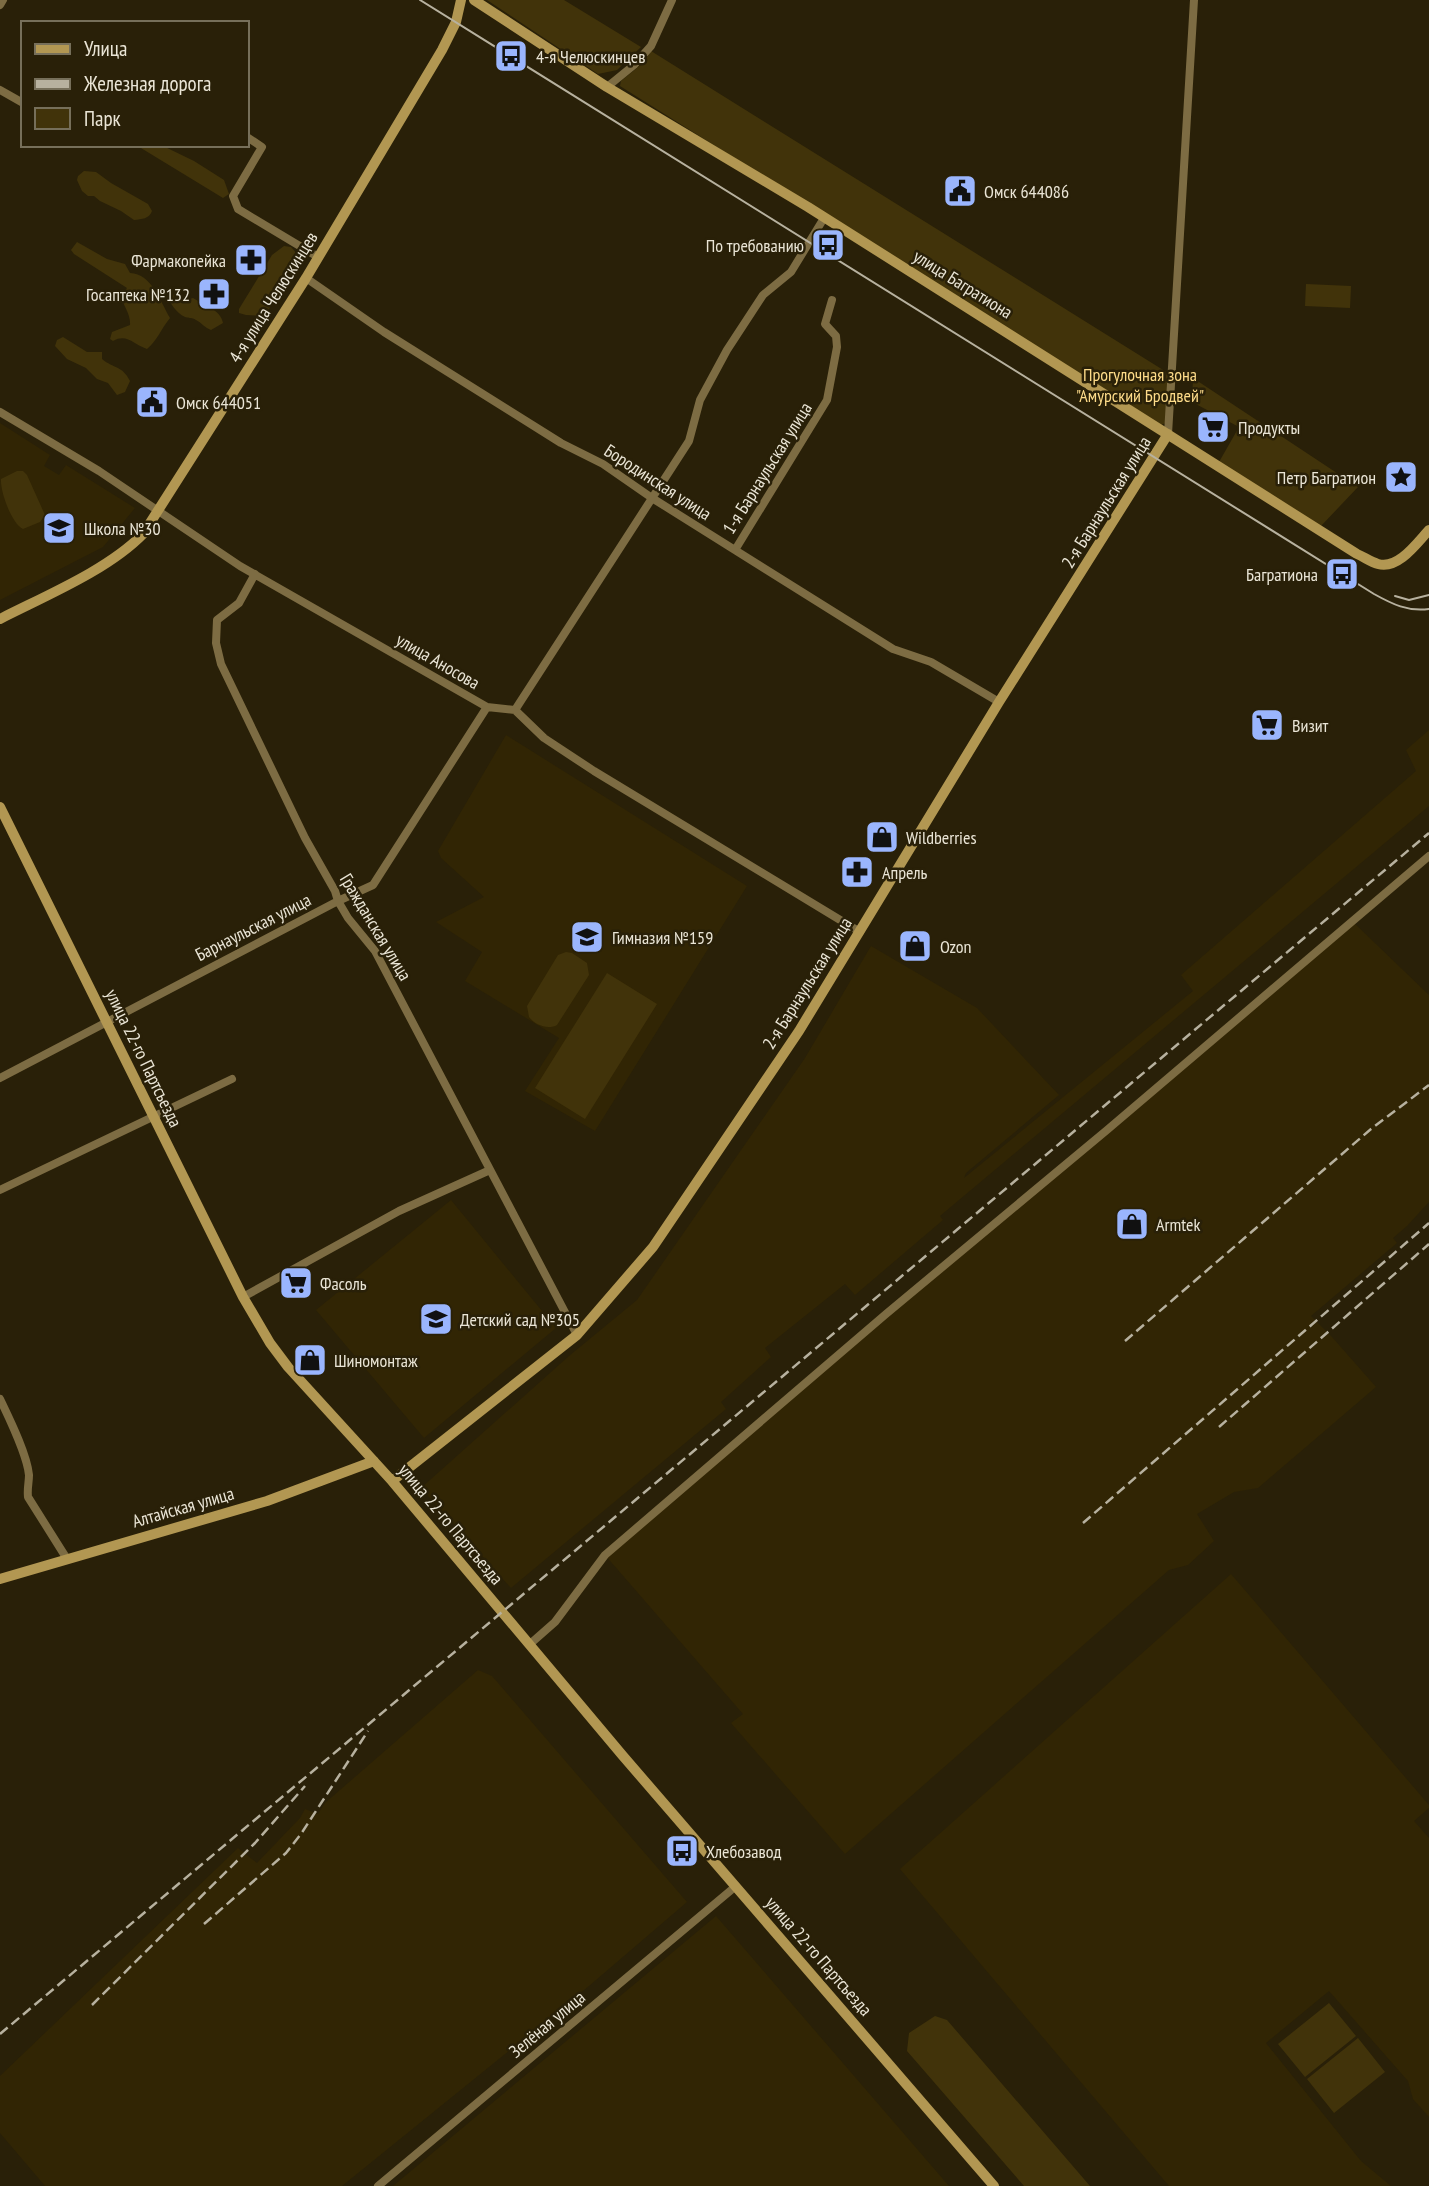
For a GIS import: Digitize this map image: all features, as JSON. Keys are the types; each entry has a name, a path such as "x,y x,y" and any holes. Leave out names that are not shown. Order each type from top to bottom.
{"street":[{"path":"0,5 3,0"},
{"name":"4-я улица Челюскинцев","path":"0,619 106,564 128,550 143,534 306,278 442,50 456,22 461,0"},
{"name":"улица Багратиона","path":"474,0 607,87 824,218 1331,539 1388,566 1397,562 1429,530"},
{"path":"607,87 634,65 651,46 672,0"},
{"path":"1168,434 1194,0"},
{"path":"0,90 21,102"},
{"path":"248,138 262,147 233,196 238,209 318,257"},
{"path":"824,218 791,271 763,295 727,350 700,400 689,441 515,710 544,738 594,771 860,932"},
{"name":"Бородинская улица","path":"306,278 384,332 561,443 603,464 652,498 893,649 932,662 999,702"},
{"name":"1-я Барнаульская улица","path":"735,550 827,400 837,347 836,336 825,324 832,300"},
{"name":"улица Аносова","path":"0,412 99,471 255,574 486,707 515,710"},
{"name":"2-я Барнаульская улица","path":"392,1481 577,1335 653,1247 799,1031 999,702 1168,434"},
{"name":"Гражданская улица","path":"255,574 239,603 217,620 216,643 221,664 338,901 375,951 577,1335"},
{"name":"Барнаульская улица","path":"0,1078 373,885 486,707"},
{"name":"улица 22-го Партсъезда","path":"0,807 243,1297 270,1343 288,1367 392,1481 994,2186"},
{"path":"530,1644 555,1622 605,1555 1429,856"},
{"path":"0,1190 232,1079"},
{"path":"243,1297 399,1211 490,1170"},
{"path":"0,1399 27,1463 28,1497 67,1559"},
{"name":"Алтайская улица","path":"0,1579 267,1501 374,1461"},
{"name":"Зелёная улица","path":"378,2186 736,1886"}],"shaded area":[{"name":"Школа №30","path":"0,423 50,455 44,466 59,475 66,465 135,508 103,547 0,600"},
{"path":"1429,730 1429,806 940,1216 943,1220 855,1295 845,1284 765,1348 771,1357 721,1402 726,1409 511,1588 421,1488 569,1356 637,1300 805,1058 871,946 977,1008 1059,1095 966,1173 964,1178 1193,991 1181,975 1416,771 1406,750"},
{"name":"Гимназия №159","path":"506,735 747,886 595,1131 525,1091 559,1038 465,981 482,952 436,922 484,897 441,858 438,851"},
{"path":"1352,921 1429,995 1429,1202 1393,1238 1397,1243 1311,1316 1376,1387 1258,1488 1234,1492 1197,1514 1214,1541 1188,1565 1169,1570 845,1854 731,1723 743,1714 605,1555"},
{"name":"Детский сад №305","path":"451,1200 556,1328 424,1438 316,1310"},
{"path":"1231,1574 1429,1805 1414,1821 1429,1838 1429,2117 1413,2099 1408,2081 1329,1991 1266,2043 1361,2161 1391,2186 1169,2186 900,1869"},
{"path":"478,1670 492,1676 687,1902 589,1986 342,2186 45,2186 0,2133 0,2076 238,1848 257,1863 300,1818 305,1809 318,1814 325,1803"},
{"path":"716,1916 949,2186 393,2186 503,2094"}],"green space":[{"path":"487,0 564,0 641,47 617,70 598,74"},
{"name":"Прогулочная зона \"Амурский Бродвей\"","path":"651,51 1176,378 1166,423 1156,424 620,86 621,81 643,63"},
{"path":"139,147 165,147 194,161 224,180 229,194 223,198"},
{"path":"84,171 96,172 148,204 151,214 134,220 94,196 88,196 82,191 77,180"},
{"path":"77,242 107,259 125,264 130,273 150,283 170,318 147,349 126,339 110,339 112,332 130,325 121,296 127,288 74,254 71,250"},
{"path":"284,246 291,247 298,255 265,316 239,313 272,255"},
{"path":"1306,284 1351,286 1350,308 1305,306"},
{"path":"170,292 183,301 193,298 216,311 223,323 211,330 194,319 185,317 169,300 167,294"},
{"path":"63,337 87,352 102,352 102,359 121,370 130,381 125,392 117,395 108,383 97,379 86,368 67,359 55,346 57,340"},
{"name":"Прогулочная зона \"Амурский Бродвей\"","path":"1193,378 1358,487 1321,526 1219,462 1239,427 1192,402"},
{"path":"23,471 27,475 45,515 40,522 23,529 11,514 1,485 1,479"},
{"path":"566,952 587,963 589,975 557,1025 542,1026 529,1017 527,1006 558,955"},
{"path":"607,973 657,1004 585,1119 535,1088"},
{"path":"1329,2003 1356,2036 1305,2077 1278,2044"},
{"path":"935,2016 947,2020 1090,2186 1024,2186 907,2051 909,2033"},
{"path":"1358,2038 1385,2072 1334,2113 1307,2079"}],"tram line":[{"path":"420,0 1374,594 1400,606 1429,609"},
{"path":"1395,596 1409,600 1429,595"}],"railway":[{"path":"0,2034 1429,833"},
{"path":"1125,1341 1371,1129 1429,1085"},
{"path":"1083,1523 1429,1223"},
{"path":"1219,1427 1429,1244"},
{"path":"204,1924 286,1853 368,1731"},
{"path":"92,2005 255,1843 305,1786"}],"place":[{"name":"4-я Челюскинцев","path":"511,56"},
{"name":"Омск 644086","path":"960,191"},
{"name":"По требованию","path":"828,245"},
{"name":"Фармакопейка","path":"251,260"},
{"name":"Госаптека №132","path":"214,294"},
{"name":"Омск 644051","path":"152,402"},
{"name":"Продукты","path":"1213,427"},
{"name":"Петр Багратион","path":"1401,477"},
{"name":"Школа №30","path":"59,528"},
{"name":"Багратиона","path":"1342,574"},
{"name":"Визит","path":"1267,725"},
{"name":"Wildberries","path":"882,837"},
{"name":"Апрель","path":"857,872"},
{"name":"Гимназия №159","path":"587,937"},
{"name":"Ozon","path":"915,946"},
{"name":"Armtek","path":"1132,1224"},
{"name":"Фасоль","path":"296,1283"},
{"name":"Детский сад №305","path":"436,1319"},
{"name":"Шиномонтаж","path":"310,1360"},
{"name":"Хлебозавод","path":"682,1851"}]}
